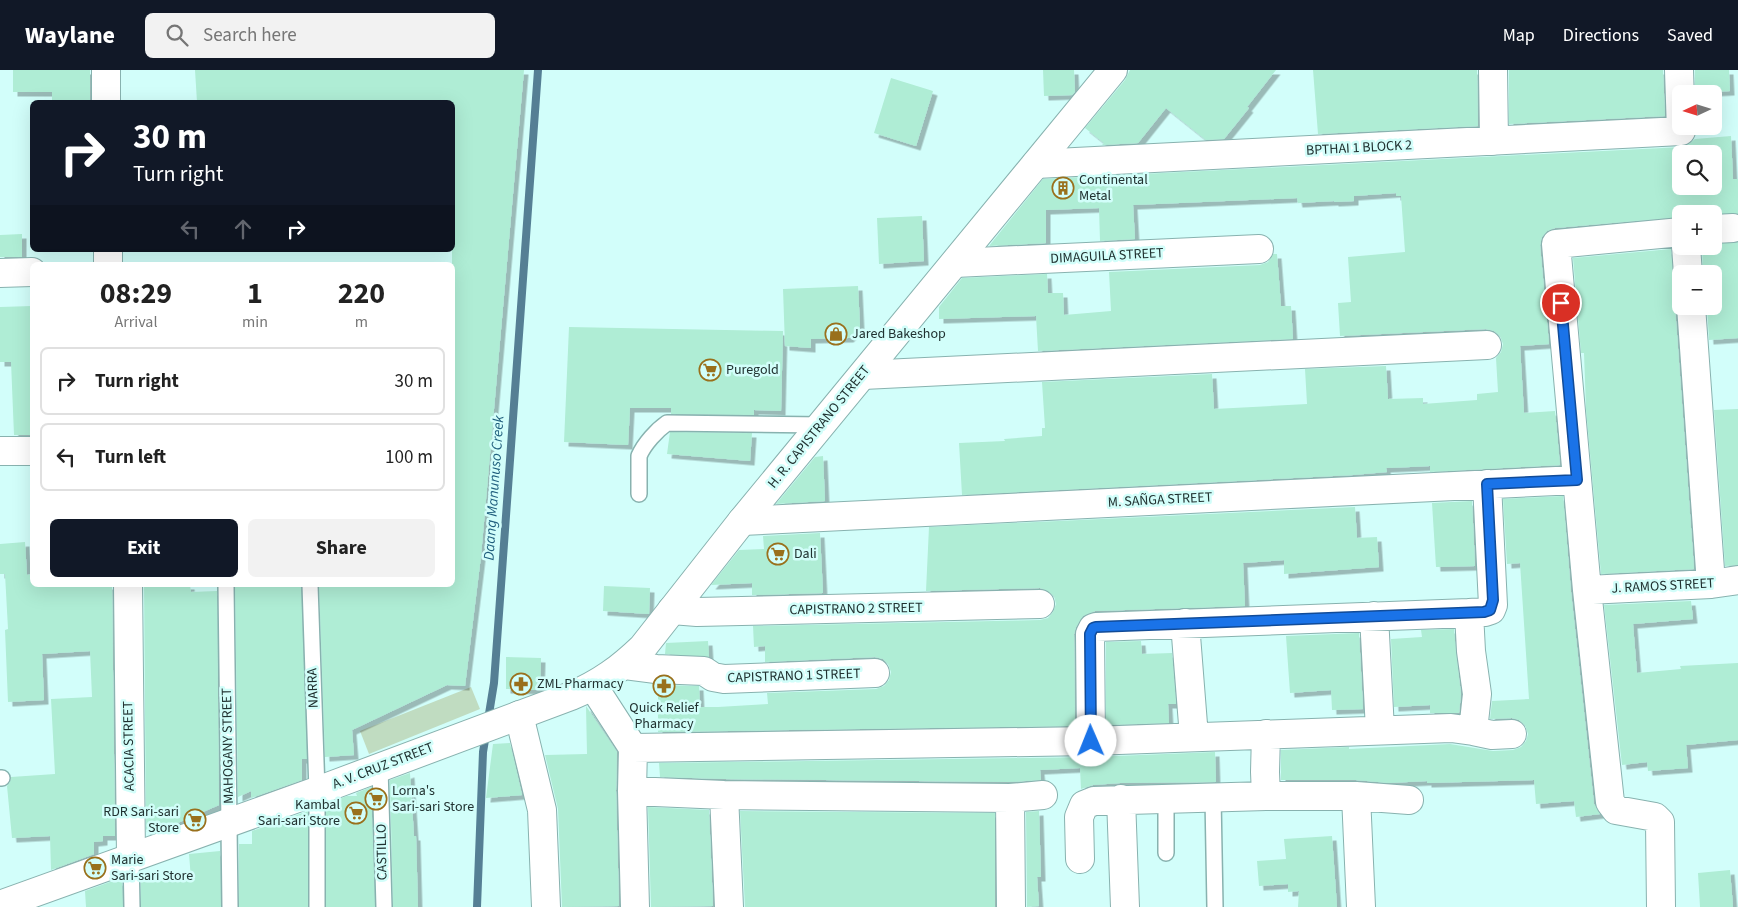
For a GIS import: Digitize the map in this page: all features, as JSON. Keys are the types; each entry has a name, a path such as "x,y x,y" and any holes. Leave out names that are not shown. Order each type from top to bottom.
{"street":[{"path":"106,70 106,100"},
{"name":"H. R. CAPISTRANO STREET","path":"488,726 593,686 624,665 643,647 742,521 1114,70"},
{"path":"1493,70 1494,141"},
{"name":"BPTHAI 1 BLOCK 2","path":"1036,164 1681,131 1679,70"},
{"path":"1661,907 1660,822 1655,817 1616,810 1610,802 1587,590 1556,244 1672,233"},
{"name":"DIMAGUILA STREET","path":"955,263 1259,249"},
{"path":"0,273 30,272"},
{"path":"1692,315 1711,584"},
{"path":"862,375 1486,345"},
{"path":"0,451 30,451"},
{"name":"M. SAÑGA STREET","path":"742,521 1577,480"},
{"path":"1091,741 1090,634 1093,628 1099,626 1469,613 1490,610 1493,605 1487,484"},
{"name":"J. RAMOS STREET","path":"1587,590 1711,584 1738,580"},
{"name":"ACACIA STREET","path":"128,587 131,856"},
{"name":"CAPISTRANO 2 STREET","path":"672,610 697,612 1040,604"},
{"path":"1469,613 1470,651 1477,694 1473,731"},
{"path":"1374,616 1380,730"},
{"path":"1185,624 1194,737"},
{"name":"CAPISTRANO 1 STREET","path":"624,665 656,670 704,671 713,677 724,679 875,673"},
{"path":"593,686 632,748 635,907"},
{"path":"519,715 542,810 546,907"},
{"name":"A. V. CRUZ STREET","path":"0,905 131,856 317,791 488,726"},
{"path":"632,748 1091,741 1451,728 1492,735 1512,734"},
{"path":"1266,734 1266,796"},
{"path":"632,791 724,795 1010,798 1043,795"},
{"path":"724,795 729,907"},
{"path":"1080,859 1079,817 1084,805 1094,801 1266,796 1356,796 1409,800"},
{"path":"1356,796 1361,907"},
{"path":"1010,798 1011,907"},
{"path":"1121,799 1125,907"}],"lane":[{"path":"639,494 639,456 641,450 661,427 667,423 822,425"},
{"name":"MAHOGANY STREET","path":"226,587 230,907"},
{"name":"NARRA","path":"310,587 317,791 317,907"},
{"name":"CASTILLO","path":"380,767 384,907"},
{"path":"1213,797 1214,907"},
{"path":"1166,798 1166,853"},
{"name":"ACACIA STREET","path":"131,856 132,907"}],"green space":[{"path":"471,687 480,709 369,754 360,731"}],"building":[{"path":"13,70 90,70 90,100 52,100 52,92 13,92"},
{"path":"195,70 524,70 481,556 465,686 447,685 352,730 354,755 325,757 319,587 455,587 455,262 452,262 452,252 455,252 455,100 197,100"},
{"path":"1043,70 1074,70 1075,92 1072,95 1044,96"},
{"path":"1130,70 1276,70 1224,139 1206,140 1166,108 1138,143 1102,145 1104,143 1085,128 1125,80"},
{"path":"1313,70 1477,70 1478,126 1318,134"},
{"path":"1509,70 1663,70 1665,116 1509,124"},
{"path":"1695,70 1729,70 1730,91 1722,91 1722,85 1695,85"},
{"path":"891,78 933,91 916,146 874,133"},
{"path":"1731,136 1733,179 1738,179 1738,214 1722,214 1722,205 1672,205 1672,218 1555,228 1547,231 1542,237 1540,245 1549,344 1520,346 1524,413 1555,411 1560,465 1430,472 1430,466 1386,468 1387,472 1353,475 962,495 959,443 1005,441 1004,439 1042,436 1042,428 1045,428 1042,382 1212,374 1214,409 1307,404 1305,369 1386,366 1388,399 1423,398 1423,404 1477,400 1477,394 1498,392 1496,358 1501,352 1503,344 1500,336 1494,331 1486,329 1340,336 1338,303 1351,302 1348,257 1405,252 1401,196 1396,196 1396,193 1354,196 1354,201 1334,202 1298,203 1297,198 1133,205 1135,239 1100,241 1099,208 1046,210 1046,243 989,246 1043,179 1672,148 1672,195 1722,195 1722,145 1687,145 1695,139"},
{"path":"922,216 924,261 879,264 877,218"},
{"path":"22,234 22,257 0,257 0,235"},
{"path":"1738,242 1738,338 1709,340 1708,315 1722,315 1722,265 1703,265 1702,255 1722,255 1722,243"},
{"path":"1671,249 1672,315 1676,315 1694,569 1601,574 1586,409 1584,353 1581,353 1573,258"},
{"path":"1273,254 1277,254 1281,306 1291,306 1293,339 1038,351 1036,316 939,319 939,307 962,278 1047,274 1048,293 1063,293 1064,315 1111,311 1109,272 1260,265 1268,262"},
{"path":"858,286 860,327 849,338 811,339 811,348 785,346 783,289"},
{"path":"30,306 30,435 14,435 11,362 0,362 0,307"},
{"path":"569,327 783,331 781,411 754,410 754,415 671,414 671,408 630,408 628,445 564,442"},
{"path":"1738,409 1738,565 1725,566 1714,410"},
{"path":"670,432 752,433 750,461 667,454"},
{"path":"823,456 825,501 776,504 815,457"},
{"path":"1563,496 1571,592 1594,804 1600,814 1576,817 1574,801 1536,804 1534,780 1389,783 1356,780 1281,780 1281,750 1450,744 1493,751 1513,750 1521,747 1526,741 1528,734 1525,725 1519,720 1512,718 1490,719 1492,701 1529,699 1520,563 1507,564 1503,499"},
{"path":"1472,501 1475,566 1436,567 1432,503"},
{"path":"1355,507 1357,538 1377,537 1379,567 1284,574 1284,560 1243,563 1245,606 1095,611 1083,616 1074,634 1075,726 658,732 658,685 699,686 700,707 718,707 768,704 767,693 876,689 884,686 889,680 891,672 888,664 883,659 875,657 765,662 765,646 754,647 753,626 1040,620 1048,618 1053,612 1056,604 1054,596 1040,588 926,591 929,527"},
{"path":"820,533 823,593 752,595 752,583 711,585 739,550 764,549 763,536"},
{"path":"25,542 27,575 30,574 30,587 112,587 115,836 103,836 103,841 94,842 94,854 51,870 50,836 12,838 7,786 11,777 55,774 51,699 92,697 90,651 42,654 44,700 8,702 5,630 8,629 5,574 0,574 0,544"},
{"path":"604,586 650,588 649,614 603,611"},
{"path":"144,587 190,587 191,592 217,591 219,805 157,832 146,832"},
{"path":"235,587 301,587 307,759 302,759 302,780 251,798 251,791 238,797"},
{"path":"1691,601 1693,619 1633,624 1637,673 1681,669 1680,666 1738,663 1738,740 1686,745 1688,768 1648,771 1647,762 1622,765 1604,605"},
{"path":"1454,629 1461,694 1459,713 1430,713 1430,705 1394,707 1391,639 1422,637 1421,630"},
{"path":"1359,633 1363,709 1332,710 1331,690 1290,693 1286,636"},
{"path":"708,641 709,657 665,654 666,643"},
{"path":"1141,641 1142,654 1172,653 1176,704 1168,704 1169,723 1106,725 1106,642"},
{"path":"506,657 541,658 540,690 506,689"},
{"path":"586,706 617,752 616,791 619,906 562,907 558,809 545,755 587,754"},
{"path":"510,743 522,795 486,798 493,744"},
{"path":"1215,752 1216,782 1120,783 1093,785 1081,789 1080,768 1040,770 1041,780 1009,782 724,779 660,777 659,763 1091,757"},
{"path":"410,773 414,836 416,836 418,907 393,907 390,780"},
{"path":"371,787 375,907 326,907 326,804 347,796 357,796 356,793"},
{"path":"648,807 709,810 713,906 651,907"},
{"path":"308,811 308,907 239,907 239,844 252,844 252,831"},
{"path":"740,811 995,813 995,907 745,907"},
{"path":"1039,811 1041,877 1037,877 1039,906 1027,907 1026,812"},
{"path":"1332,836 1337,907 1298,907 1299,891 1288,892 1288,884 1259,886 1257,861 1286,859 1284,839"},
{"path":"220,851 221,907 141,907 141,882 191,879 189,854"},
{"path":"1730,870 1733,907 1700,907 1698,873"},
{"path":"122,881 123,907 86,907 85,891 110,882"}],"waterway":[{"name":"Daang Manunuso Creek","path":"488,720 494,683 538,70"},
{"name":"Daang Manunuso Creek","path":"477,907 483,752 486,734"}],"place":[{"name":"Continental Metal","path":"1063,188"},
{"name":"Jared Bakeshop","path":"836,334"},
{"name":"Puregold","path":"710,370"},
{"name":"Dali","path":"778,554"},
{"name":"ZML Pharmacy","path":"521,684"},
{"name":"Quick Relief Pharmacy","path":"664,686"},
{"name":"Lorna's Sari-sari Store","path":"376,799"},
{"name":"Kambal Sari-sari Store","path":"356,813"},
{"name":"RDR Sari-sari Store","path":"195,820"},
{"name":"Marie Sari-sari Store","path":"95,868"}],"route":[{"path":"1091,741 1090,634 1093,628 1099,626 1484,612 1490,610 1493,600 1487,484 1577,480 1561,303"}]}
